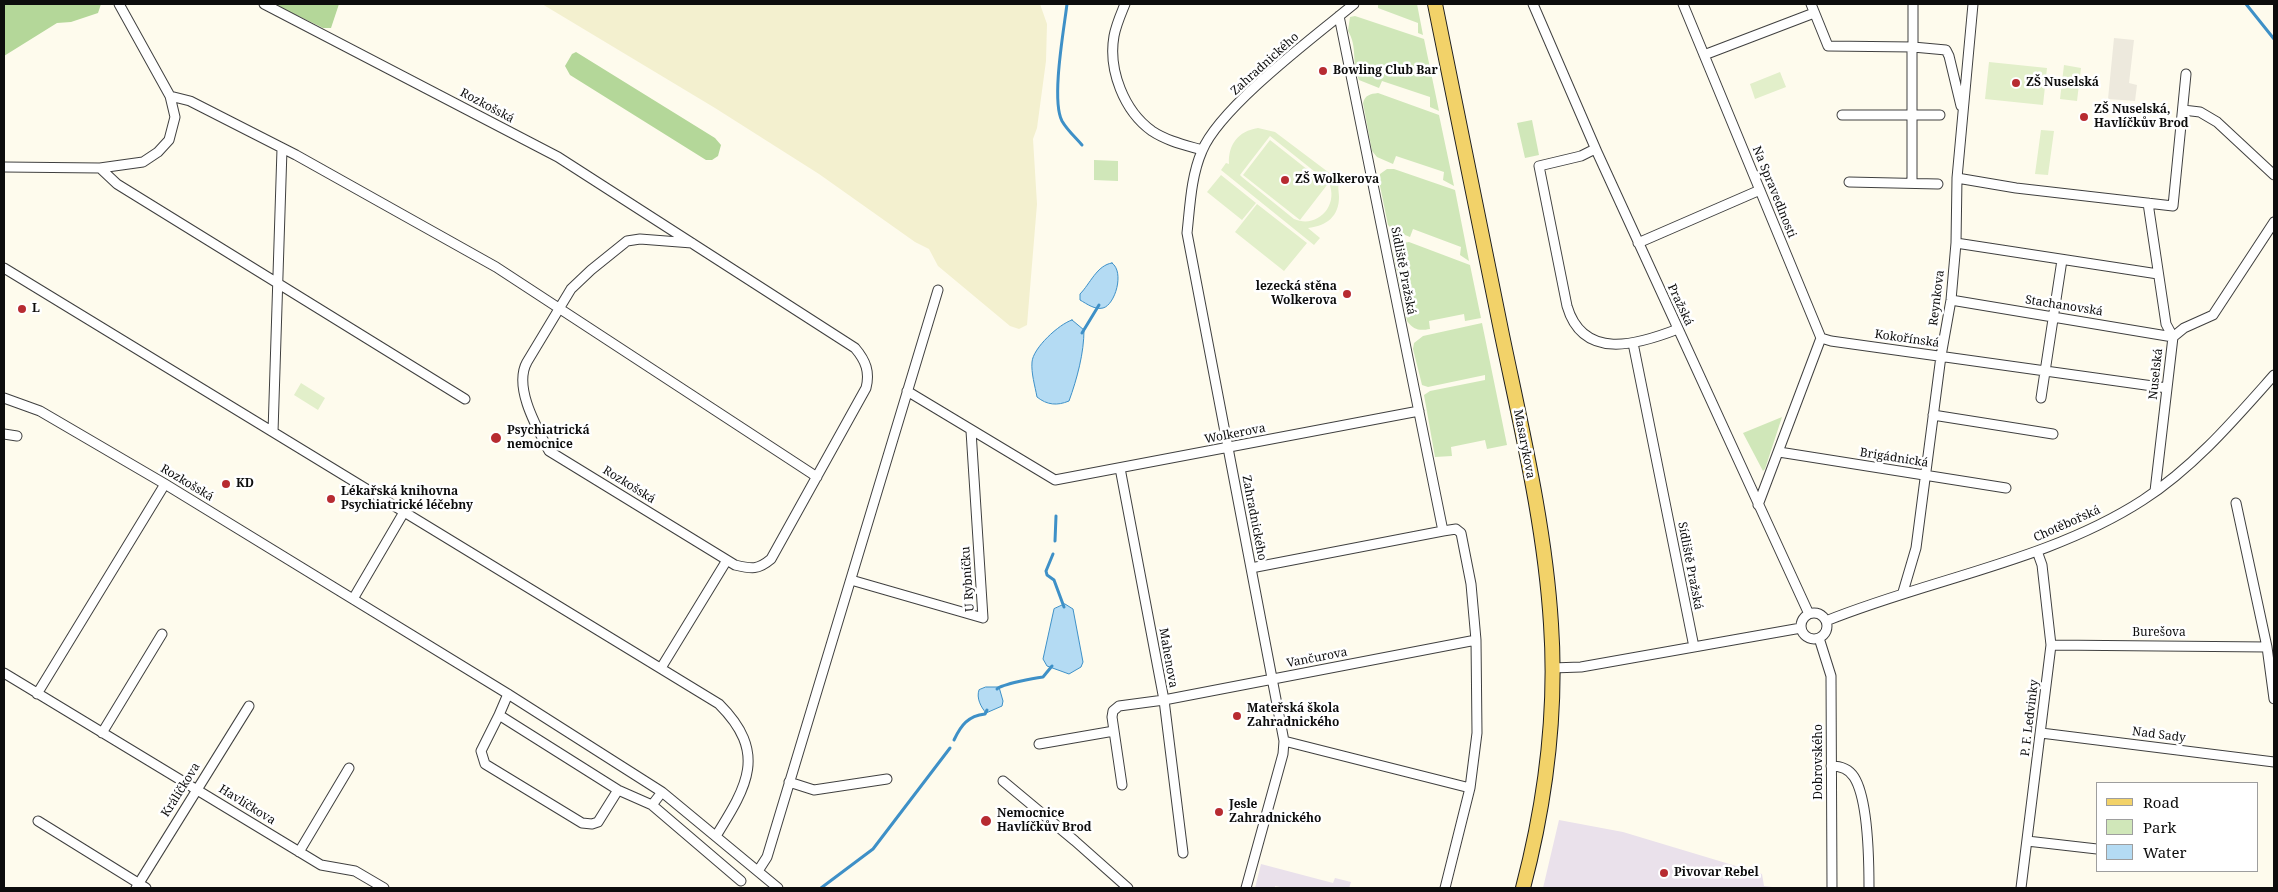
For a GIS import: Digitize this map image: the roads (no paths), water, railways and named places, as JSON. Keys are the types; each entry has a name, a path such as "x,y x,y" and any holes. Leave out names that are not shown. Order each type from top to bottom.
{"main road":[{"name":"Masarykova","path":"1435,4 1539,521 1549,599 1552,668 1550,722 1543,789 1523,888"}],"street":[{"path":"4,167 100,168 142,162 158,152 169,140 175,117 170,96 119,4"},
{"name":"Rozkošská","path":"264,4 558,157 692,243 855,348 862,357 868,374 866,388 771,559 761,567 750,569 735,565 549,451 534,422 523,388 523,370 558,308 571,289 591,270 627,242 640,239 692,243"},
{"path":"1125,4 1117,24 1112,46 1116,78 1120,89 1140,120 1151,130 1166,138 1202,150"},
{"name":"Zahradnického","path":"1246,888 1283,754 1284,741 1187,233 1192,185 1202,150 1217,126 1236,107 1354,4"},
{"name":"Pražská","path":"1533,4 1595,149 1809,614"},
{"name":"Na Spravedlnosti","path":"1683,4 1821,338"},
{"path":"1912,183 1913,4"},
{"name":"Reynkova","path":"1903,592 1916,548 1941,356 1951,300 1956,243 1957,178 1973,4"},
{"path":"1704,55 1812,8 1828,46 1912,47 1946,50 1962,114"},
{"name":"Sídliště Pražská","path":"1339,16 1443,531"},
{"path":"1957,178 2016,188 2173,206 2186,74"},
{"path":"170,96 190,101 282,149 496,267 817,477"},
{"path":"2183,110 2200,112 2217,122 2274,175"},
{"path":"1842,115 1940,115"},
{"path":"272,432 282,149"},
{"path":"1595,149 1581,156 1539,166 1567,306 1577,328 1592,339 1608,344 1633,343 1656,338 1678,329"},
{"path":"100,168 117,184 466,399"},
{"path":"1849,182 1938,184"},
{"path":"1638,242 1760,190"},
{"name":"Nuselská","path":"2148,203 2166,324 2173,336 2155,491"},
{"path":"2173,336 2184,328 2213,315 2274,222"},
{"path":"1956,243 2158,274"},
{"path":"2041,398 2062,260"},
{"path":"4,268 719,704 732,717 741,730 746,746 748,763 747,779 739,799 716,836"},
{"path":"758,871 767,857 788,782 938,290"},
{"name":"Stachanovská","path":"1951,300 2173,336"},
{"path":"1758,505 1821,338"},
{"name":"Kokořínská","path":"1821,338 1831,341 2167,388"},
{"name":"Sídliště Pražská","path":"1633,343 1694,647"},
{"name":"Chotěbořská","path":"1826,621 1903,592 2037,551 2105,521 2155,491 2212,444 2274,375"},
{"path":"907,391 971,431"},
{"name":"Rozkošská","path":"4,398 40,411 165,484 508,694 662,792 778,888"},
{"name":"Wolkerova","path":"971,431 1055,480 1419,411"},
{"path":"1934,415 2053,434"},
{"name":"U Rybníčku","path":"851,580 984,618 971,431"},
{"path":"4,436 17,436"},
{"name":"Brigádnická","path":"1778,452 2006,488"},
{"name":"Mahenova","path":"1120,468 1164,700 1183,853"},
{"path":"37,694 165,484"},
{"path":"2236,503 2267,647 2274,699"},
{"path":"353,599 404,512"},
{"path":"1251,568 1453,529 1459,531 1462,537 1471,584 1476,640 1477,733 1470,788 1445,888"},
{"name":"P. F. Ledvinky","path":"2021,888 2051,645 2042,565 2037,551"},
{"path":"661,668 727,560"},
{"path":"1809,614 1820,615 1826,621 1826,631 1819,638 1808,638 1801,628 1802,620 1809,614"},
{"path":"1552,668 1582,667 1801,628"},
{"path":"102,732 162,634"},
{"name":"Dobrovského","path":"1819,638 1831,676 1832,888"},
{"name":"Vančurova","path":"1114,731 1113,710 1119,706 1164,700 1476,640"},
{"name":"Burešova","path":"2051,645 2267,647"},
{"name":"Havlíčkova","path":"4,673 324,866 355,871 384,888"},
{"path":"508,694 481,751 485,764 588,825 598,822 618,790"},
{"name":"Králíčkova","path":"140,887 197,789 249,706"},
{"path":"499,715 618,790 652,805 740,881"},
{"path":"1039,744 1114,731 1122,785"},
{"name":"Nad Sady","path":"2041,733 2274,762"},
{"path":"1284,741 1470,788"},
{"path":"1831,766 1842,767 1855,777 1863,802 1870,888"},
{"path":"300,852 350,768"},
{"path":"788,782 814,790 887,779"},
{"path":"1003,782 1075,841 1128,888"},
{"path":"652,805 662,792"},
{"path":"38,820 140,887"},
{"path":"2027,840 2096,849"}],"water":[{"path":"1112,263 1116,267 1118,280 1115,295 1107,306 1097,308 1080,300 1080,294 1098,271 1107,264"},
{"path":"1072,320 1084,330 1083,348 1077,375 1069,401 1060,404 1048,403 1037,397 1032,371 1033,356 1048,337 1060,326"},
{"path":"1065,604 1073,609 1083,662 1081,667 1069,674 1047,666 1043,659 1054,609"},
{"path":"986,687 999,687 1003,701 1002,706 986,713 978,696 979,690"}],"waterway":[{"path":"1067,4 1059,64 1059,111 1064,124 1082,145"},
{"path":"2246,4 2274,39"},
{"path":"1082,333 1099,305"},
{"path":"1055,541 1056,516"},
{"path":"1053,554 1046,571 1047,575 1054,580 1064,607"},
{"path":"997,689 1012,683 1043,677 1052,666"},
{"path":"954,740 966,722 974,717 985,714 987,710"},
{"path":"821,888 873,849 950,748"}],"place":[{"name":"Bowling Club Bar","path":"1323,71"},
{"name":"ZŠ Nuselská","path":"2016,83"},
{"name":"ZŠ Nuselská, Havlíčkův Brod","path":"2084,117"},
{"name":"ZŠ Wolkerova","path":"1285,180"},
{"name":"lezecká stěna Wolkerova","path":"1347,294"},
{"name":"L","path":"22,309"},
{"name":"Psychiatrická nemocnice","path":"496,438"},
{"name":"KD","path":"226,484"},
{"name":"Lékařská knihovna Psychiatrické léčebny","path":"331,499"},
{"name":"Mateřská škola Zahradnického","path":"1237,716"},
{"name":"Jesle Zahradnického","path":"1219,812"},
{"name":"Nemocnice Havlíčkův Brod","path":"986,821"},
{"name":"Pivovar Rebel","path":"1664,873"}]}
